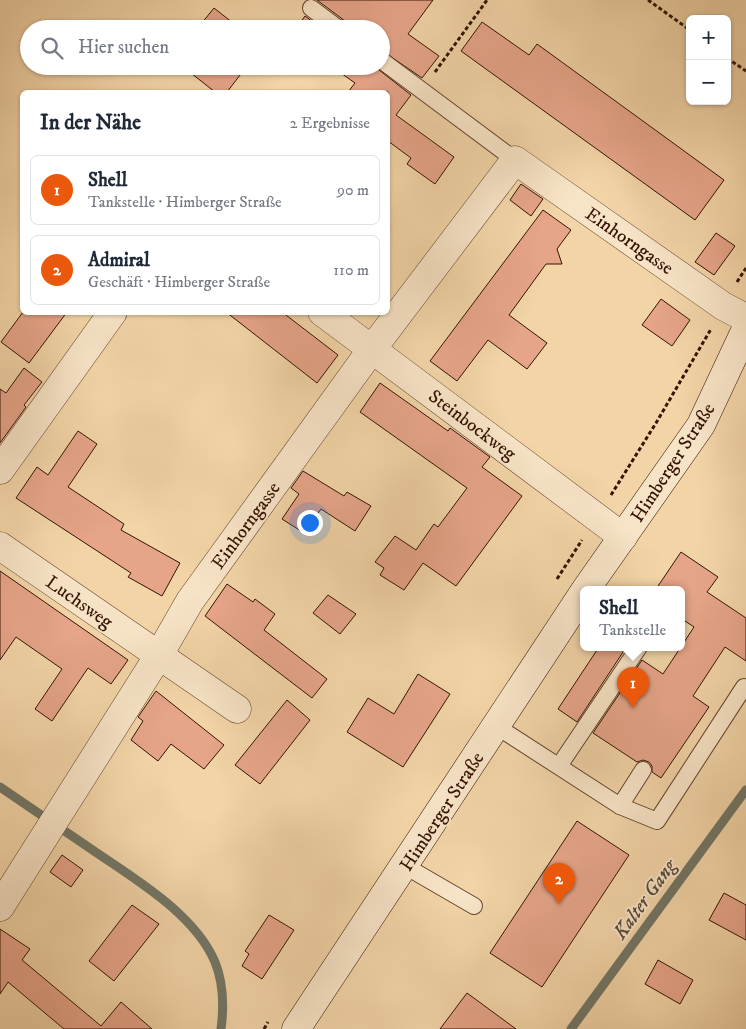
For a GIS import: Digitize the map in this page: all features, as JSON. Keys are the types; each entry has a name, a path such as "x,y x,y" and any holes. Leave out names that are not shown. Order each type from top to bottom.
{"street":[{"name":"Einhorngasse","path":"0,907 159,655 190,600 372,349 515,160 734,312"},
{"path":"0,470 111,315"},
{"name":"Steinbockweg","path":"326,315 623,538"},
{"name":"Himberger Straße","path":"593,586 623,538 701,425 746,329"},
{"name":"Luchsweg","path":"0,546 237,709"},
{"name":"Himberger Straße","path":"296,1029 496,726 580,604"}],"lane":[{"path":"311,8 327,20"},
{"name":"Einhorngasse","path":"390,67 515,160"},
{"path":"559,766 636,651"},
{"path":"496,726 620,806 658,821 744,687"},
{"path":"620,806 643,770"},
{"path":"405,866 474,906"}],"path":[{"path":"422,90 488,0"},
{"path":"648,0 686,27"},
{"path":"730,60 746,71"},
{"path":"556,580 699,352 734,312 746,268"},
{"path":"264,1029 269,1021"}],"building":[{"path":"317,0 433,0 408,34 439,56 422,78 390,56 390,20 344,20"},
{"path":"214,8 229,20 204,20"},
{"path":"305,16 310,20 302,20"},
{"path":"482,22 529,55 537,44 724,180 695,220 461,51"},
{"path":"193,75 240,75 229,90 212,90"},
{"path":"344,75 385,75 411,95 396,115 454,157 435,184 407,164 411,158 390,142 390,90 350,90 355,83"},
{"path":"521,184 543,199 531,216 510,200"},
{"path":"543,210 571,230 557,249 562,264 546,264 509,315 547,343 527,369 488,340 457,381 430,361"},
{"path":"716,233 735,246 714,275 695,262"},
{"path":"661,299 690,320 672,346 642,325"},
{"path":"21,315 65,315 29,363 1,342"},
{"path":"230,315 286,315 338,355 317,383"},
{"path":"24,368 42,382 24,405 26,407 0,443 0,389 6,393"},
{"path":"380,383 448,431 450,428 490,457 482,467 522,496 456,586 423,563 404,590 380,575 384,568 375,562 395,536 416,550 434,524 438,527 467,488 360,412"},
{"path":"78,431 97,444 68,487 124,524 121,530 180,563 162,596 128,577 131,573 16,498 37,467 48,475"},
{"path":"303,471 344,496 347,492 371,506 355,531 321,509 304,533 282,519 299,494 291,488"},
{"path":"681,552 718,577 707,592 746,618 746,661 725,647 693,696 709,707 661,778 652,772 652,766 649,762 643,760 637,762 593,733 642,660 663,674 678,651 685,651 685,641 694,627 685,621 685,586 658,586"},
{"path":"0,571 128,660 111,684 88,668 52,721 35,709 62,669 16,637 0,660"},
{"path":"227,584 253,602 255,599 275,614 264,630 327,679 312,698 205,616"},
{"path":"328,595 356,614 340,634 313,613"},
{"path":"596,651 624,651 577,722 558,709"},
{"path":"418,674 450,694 403,767 347,732 368,698 394,714"},
{"path":"156,691 224,745 204,769 171,744 158,761 131,740 143,721 138,717"},
{"path":"287,700 310,720 260,784 235,765"},
{"path":"577,821 629,855 542,987 490,953"},
{"path":"62,855 83,870 71,887 50,872"},
{"path":"724,893 746,905 746,940 709,920"},
{"path":"132,905 159,924 114,981 89,961"},
{"path":"269,915 294,930 262,979 242,966 249,954 245,951"},
{"path":"0,929 30,949 22,960 101,1026 121,1002 152,1029 64,1029 8,982 0,994"},
{"path":"658,960 693,980 680,1004 645,984"},
{"path":"467,993 516,1029 440,1029"}],"waterway":[{"path":"0,787 147,887 180,914 194,929 206,945 218,970 223,1012 221,1029"},
{"name":"Kalter Gang","path":"571,1029 746,790"}],"place":[{"name":"Shell","path":"633,708"},
{"name":"Admiral","path":"559,904"}]}
